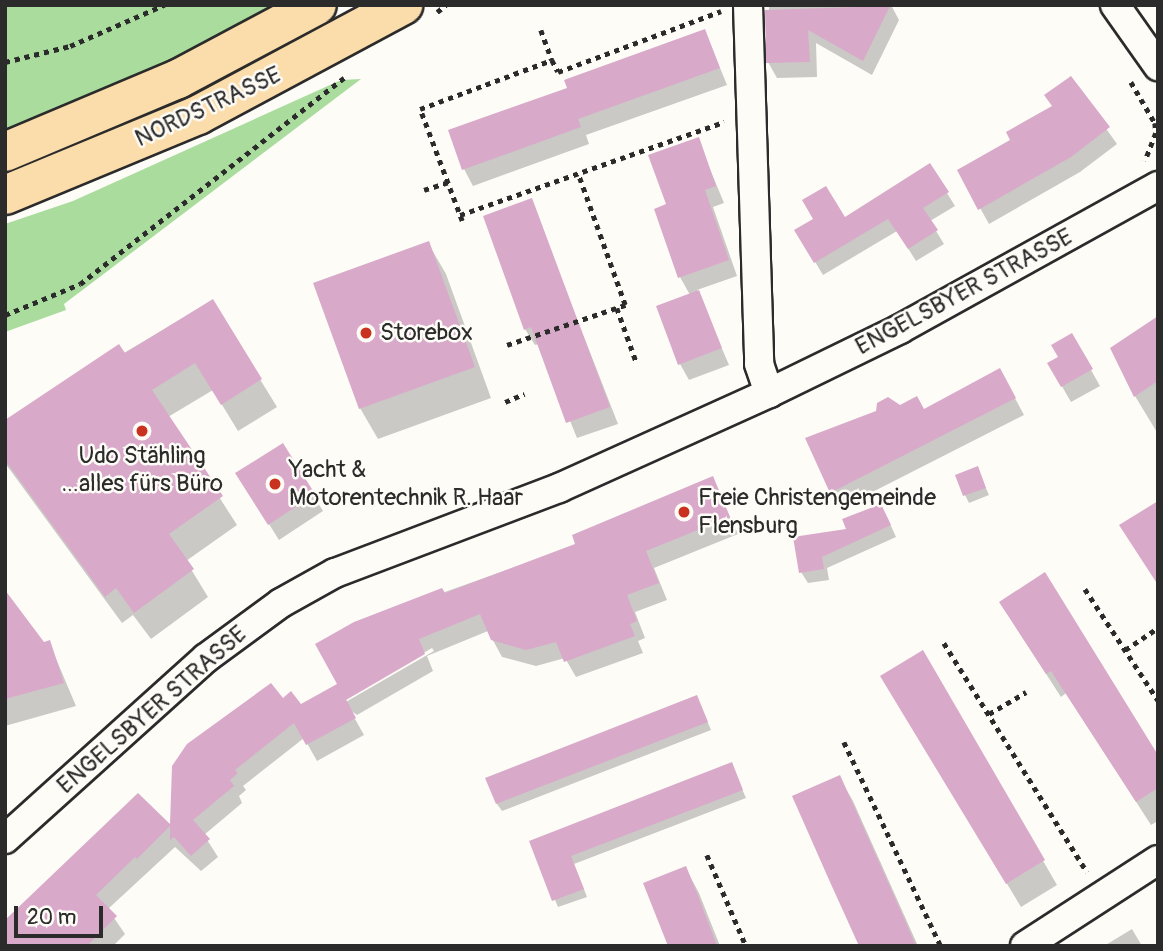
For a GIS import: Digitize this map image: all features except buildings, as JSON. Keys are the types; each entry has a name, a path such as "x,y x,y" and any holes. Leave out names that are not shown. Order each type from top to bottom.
{"main road":[{"name":"NORDSTRASSE","path":"5,152 178,79 317,5"},
{"name":"NORDSTRASSE","path":"5,195 198,115 414,13"}],"street":[{"path":"748,5 759,364 769,393"},
{"path":"1115,5 1158,66"},
{"name":"ENGELSBYER STRASSE","path":"5,839 196,667 281,603 335,573 559,488 769,393 900,329 1153,176"},
{"path":"1025,946 1158,860"}],"path":[{"path":"5,62 71,46 164,5"},
{"path":"414,13 446,5"},
{"path":"541,30 558,72 736,6 748,5"},
{"path":"552,60 420,109 461,218 578,174 751,116"},
{"path":"5,315 80,284 352,72"},
{"path":"1125,72 1154,123 1156,133 1143,157 1153,176"},
{"path":"507,345 625,305 578,174"},
{"path":"424,190 448,182"},
{"path":"617,308 636,361"},
{"path":"505,402 524,394"},
{"path":"1085,589 1158,699"},
{"path":"1125,650 1158,628"},
{"path":"944,643 1102,896"},
{"path":"989,714 1026,692"},
{"path":"844,742 941,946"},
{"path":"707,855 747,946"}],"green space":[{"path":"5,5 275,5 204,47 5,133"},
{"path":"361,79 64,304 66,310 5,332 5,224 73,201 341,80"}],"place":[{"name":"Storebox","path":"366,333"},
{"name":"Udo Stähling …alles fürs Büro","path":"142,431"},
{"name":"Yacht & Motorentechnik R. Haar","path":"275,484"},
{"name":"Freie Christengemeinde Flensburg","path":"684,512"}]}
